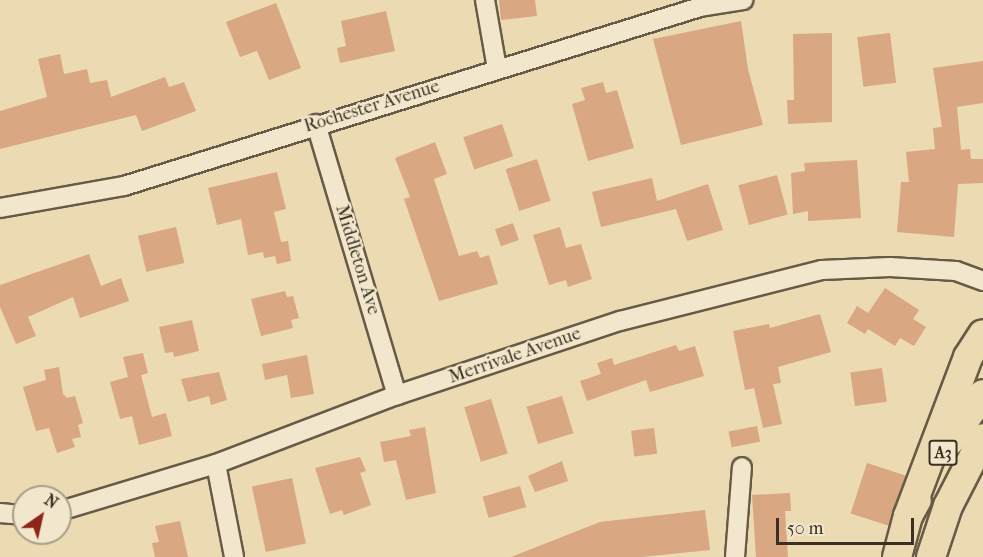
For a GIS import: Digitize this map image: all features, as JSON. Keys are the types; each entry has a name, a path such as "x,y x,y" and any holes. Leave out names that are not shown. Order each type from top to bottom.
{"main road":[{"path":"908,516 968,357 983,334"},
{"name":"A3","path":"897,557 908,516 966,414 983,394"},
{"name":"A3","path":"931,557 948,506 983,438"}],"street":[{"path":"485,0 497,69"},
{"name":"Rochester Avenue","path":"0,208 124,186 316,124 700,7 743,0"},
{"name":"Middleton Ave","path":"316,124 398,395"},
{"name":"Merrivale Avenue","path":"72,507 216,464 398,395 620,321 822,270 890,267 956,271 983,281"},
{"path":"216,464 234,557"},
{"path":"735,557 742,467"}],"building":[{"path":"499,0 535,0 537,16 501,20"},
{"path":"276,3 301,68 269,80 257,51 240,57 226,22"},
{"path":"386,11 395,51 340,63 337,48 346,46 341,21"},
{"path":"741,21 748,69 763,125 681,145 653,39"},
{"path":"832,33 832,122 788,124 787,100 794,100 793,34"},
{"path":"890,33 896,83 863,87 857,37"},
{"path":"60,54 64,74 87,69 90,83 107,80 111,97 165,77 169,87 184,82 196,111 142,131 136,115 0,149 0,111 47,97 38,59"},
{"path":"983,61 983,103 957,107 961,150 970,149 971,159 983,159 983,183 958,184 954,237 897,232 901,182 909,182 906,152 935,149 933,128 942,127 933,68"},
{"path":"603,82 606,93 617,90 634,148 588,161 572,104 585,100 581,88"},
{"path":"502,124 513,156 474,169 463,137"},
{"path":"435,142 447,174 434,179 459,256 477,251 480,258 489,255 498,284 439,301 404,199 410,197 395,158"},
{"path":"537,159 551,201 519,211 506,169"},
{"path":"857,160 861,218 808,221 808,211 793,214 791,173 805,171 804,163"},
{"path":"277,172 286,209 274,212 281,242 288,241 291,261 277,264 275,256 264,258 263,252 248,255 241,219 217,225 208,188"},
{"path":"777,175 788,215 749,225 738,185"},
{"path":"652,178 657,201 708,184 723,230 687,241 676,209 601,227 592,192"},
{"path":"513,223 519,240 501,246 495,229"},
{"path":"176,227 184,263 146,272 138,236"},
{"path":"560,227 566,248 581,244 592,279 568,287 566,280 549,285 533,235"},
{"path":"89,254 101,286 121,278 129,301 80,318 73,297 28,317 36,336 16,344 0,307 0,285"},
{"path":"885,288 919,310 913,319 926,327 914,346 900,338 895,346 868,329 865,334 847,323 857,306 868,313"},
{"path":"285,291 287,297 293,296 299,318 291,320 293,328 261,336 251,299"},
{"path":"820,314 831,352 778,367 781,383 773,384 782,424 763,428 754,388 745,390 733,331 769,324 770,328"},
{"path":"192,320 199,351 174,357 173,352 165,353 159,327"},
{"path":"676,345 679,351 695,346 704,376 650,392 646,380 587,401 580,381 601,374 597,363 612,358 614,365"},
{"path":"143,353 148,373 141,375 152,417 166,413 172,436 139,445 132,416 120,419 110,382 128,377 123,357"},
{"path":"307,355 314,394 291,398 287,375 265,380 262,364"},
{"path":"59,367 63,394 67,398 75,396 83,423 78,425 81,437 72,439 75,447 57,453 49,428 36,431 23,387 46,380 44,370"},
{"path":"882,368 887,402 855,406 850,372"},
{"path":"219,372 227,400 211,405 209,396 188,402 181,379"},
{"path":"562,396 573,433 538,444 527,407"},
{"path":"491,399 508,454 481,462 464,407"},
{"path":"757,426 760,442 732,447 729,432"},
{"path":"425,427 436,493 406,500 396,460 384,462 380,442 411,436 409,430"},
{"path":"654,428 657,454 634,457 631,431"},
{"path":"360,457 366,471 360,473 371,505 344,515 342,510 330,514 315,468"},
{"path":"562,461 568,481 535,492 528,476"},
{"path":"867,463 906,476 890,526 851,513"},
{"path":"292,478 306,544 266,552 252,487"},
{"path":"520,486 526,507 489,518 483,497"},
{"path":"790,493 791,511 785,511 788,557 756,557 752,495"},
{"path":"705,510 710,550 642,557 511,557 600,522"},
{"path":"180,521 188,557 155,557 152,543 159,542 155,526"}]}
